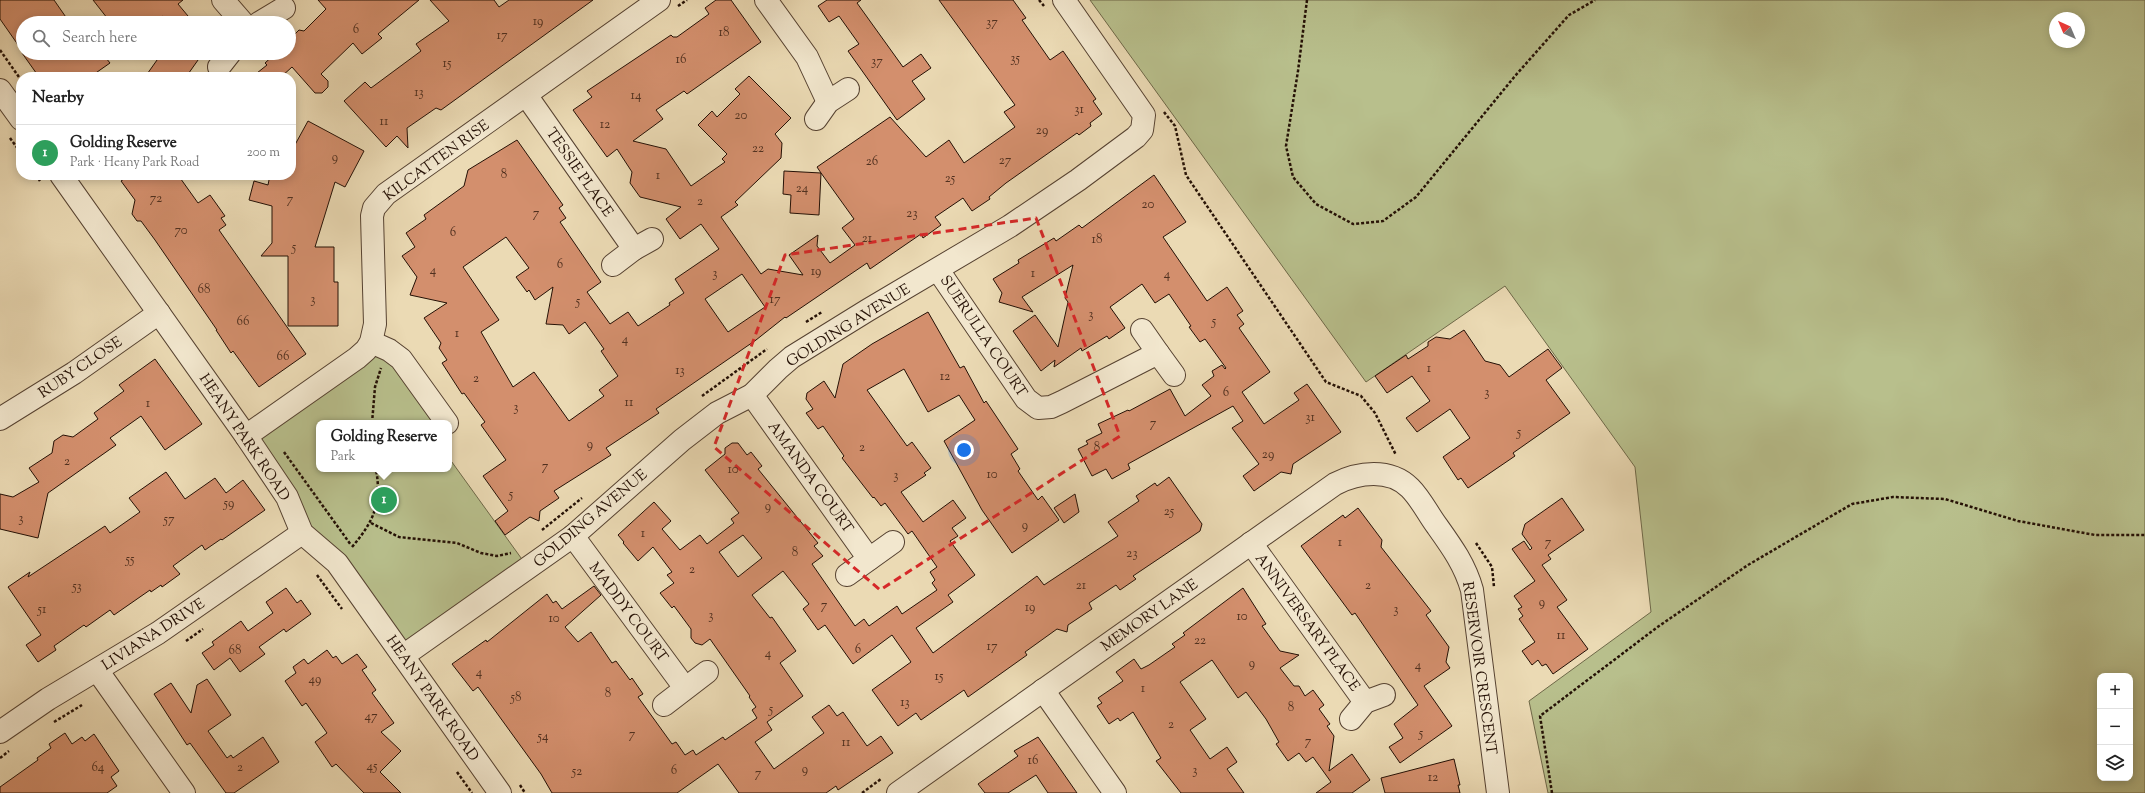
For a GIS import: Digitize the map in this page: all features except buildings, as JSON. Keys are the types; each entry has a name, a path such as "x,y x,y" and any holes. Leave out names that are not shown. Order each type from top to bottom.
{"street":[{"path":"224,0 237,16"},
{"name":"KILCATTEN RISE","path":"246,436 353,362 366,350 371,342 375,324 372,225 374,208 393,188 659,0"},
{"path":"766,0 807,57 822,110 848,89"},
{"name":"GOLDING AVENUE","path":"403,656 573,536 682,440 717,413 752,395 792,357 1010,226 1078,180 1130,142 1142,130 1144,115 1064,0"},
{"path":"271,16 284,8"},
{"path":"0,90 16,112"},
{"name":"TESSIE PLACE","path":"526,95 643,244 613,265"},
{"name":"HEANY PARK ROAD","path":"65,180 246,436 287,497 302,532 336,563 500,793"},
{"name":"SUERULLA COURT","path":"938,270 1026,399 1038,408 1056,405 1158,353"},
{"name":"RUBY CLOSE","path":"0,419 74,373 159,313"},
{"path":"1142,330 1174,375"},
{"path":"371,342 389,350 401,359 445,420"},
{"name":"AMANDA COURT","path":"752,395 869,559"},
{"name":"MEMORY LANE","path":"898,793 1335,484 1346,478 1366,474 1385,475 1402,482 1411,489"},
{"name":"RESERVOIR CRESCENT","path":"1411,489 1460,559 1469,580 1498,793"},
{"name":"LIVIANA DRIVE","path":"0,732 48,699 178,620 302,532"},
{"name":"MADDY COURT","path":"573,536 685,688"},
{"path":"847,575 893,542"},
{"name":"ANNIVERSARY PLACE","path":"1251,543 1374,698 1351,719"},
{"path":"97,670 184,793"},
{"path":"664,705 707,672"},
{"path":"1043,690 1115,793"}],"path":[{"path":"1039,0 1044,8"},
{"path":"1307,0 1286,146 1293,177 1316,204 1353,224 1383,221 1416,197 1515,76 1559,26 1569,16 1595,0"},
{"path":"0,50 16,73"},
{"path":"1162,108 1175,126 1186,175 1190,182 1326,382 1361,396 1375,413 1396,455"},
{"path":"804,323 824,311"},
{"path":"699,399 771,346"},
{"path":"372,420 375,387 382,366"},
{"path":"280,447 356,553"},
{"path":"352,547 371,523 379,496 376,472"},
{"path":"539,532 583,497"},
{"path":"1552,793 1540,716 1659,626 1748,565 1852,504 1893,497 1945,499 2018,521 2094,535 2145,535"},
{"path":"371,523 399,537 457,543 481,553 497,556 511,554 516,549"},
{"path":"314,571 346,614"},
{"path":"454,767 472,793"}],"highlighted area":[{"path":"1036,218 1120,436 880,590 714,447 785,255"}],"green space":[{"path":"1090,0 2145,0 2145,793 1548,793 1529,701 1651,612 1635,467 1505,286 1366,382"},
{"path":"371,342 444,420 316,420 316,472 452,472 452,462 529,569 403,656 246,436"}],"place":[{"name":"Golding Reserve","path":"384,500"}]}
